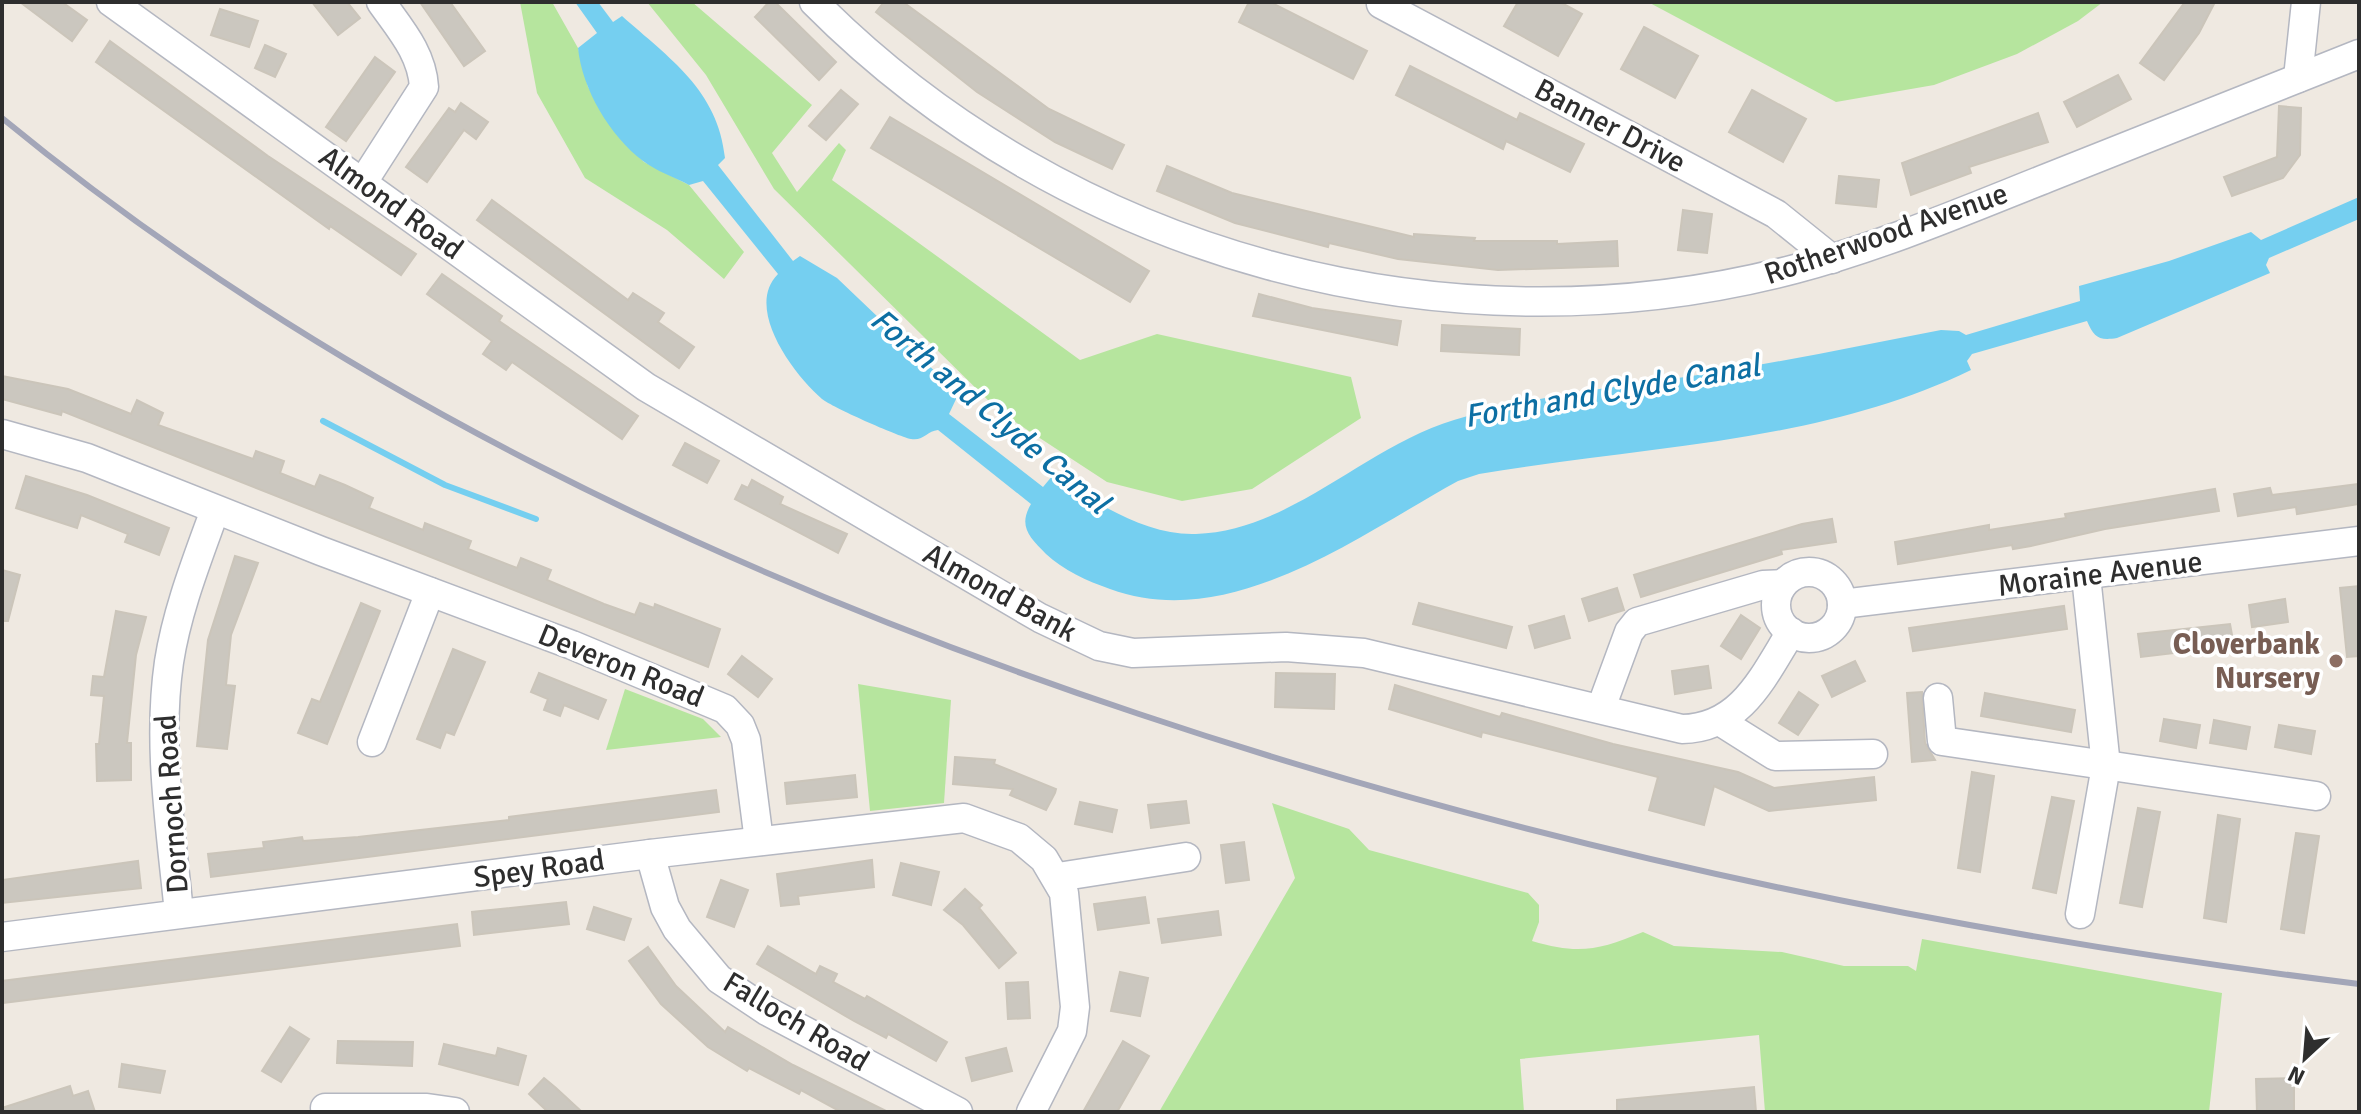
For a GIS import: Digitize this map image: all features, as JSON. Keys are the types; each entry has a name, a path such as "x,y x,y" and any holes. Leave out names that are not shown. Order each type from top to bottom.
{"street":[{"name":"Almond Road","path":"111,2 672,405"},
{"path":"363,182 424,87 423,70 415,50 381,2"},
{"name":"Rotherwood Avenue","path":"814,2 897,78 945,114 1062,185 1192,243 1330,282 1462,301 1640,297 1717,286 1832,259 1937,222 2359,54"},
{"path":"2298,78 2306,2"},
{"name":"Banner Drive","path":"1381,4 1776,214 1832,259"},
{"name":"Almond Bank","path":"672,405 1040,618 1099,646 1145,653 1286,647 1364,653 1601,708"},
{"name":"Deveron Road","path":"2,434 87,458 666,682 725,709 740,725 746,740 759,841"},
{"name":"Dornoch Road","path":"179,913 165,764 169,661 184,596 215,510"},
{"name":"Moraine Avenue","path":"1842,604 2359,541"},
{"path":"1783,584 1776,604 1783,625 1791,632 1802,637 1825,633 1834,626 1842,604 1840,593 1824,576 1802,572 1783,584 1763,585 1637,622 1629,632 1601,708 1682,729 1721,722 1745,703 1791,632"},
{"path":"2080,914 2106,766 2086,576"},
{"path":"372,742 430,592"},
{"path":"1938,698 1942,741 2316,796"},
{"path":"1721,722 1775,756 1873,754"},
{"name":"Spey Road","path":"2,937 650,854 964,818 1019,838 1044,859 1058,877"},
{"name":"Falloch Road","path":"650,854 665,907 677,929 719,979 767,1011 958,1112"},
{"path":"1031,1112 1065,1051 1075,1007 1066,906 1058,877 1186,857"},
{"path":"325,1108 427,1108 455,1112"}],"green space":[{"path":"520,2 552,2 578,48 588,87 623,141 644,162 689,185 744,252 724,279 667,230 585,178 537,93"},
{"path":"647,2 692,2 812,105 772,153 797,192 839,143 846,150 832,180 1080,360 1157,334 1351,377 1361,418 1252,489 1182,501 1107,482 1000,412 774,189 706,75"},
{"path":"1648,2 2103,2 2078,21 2017,54 1934,85 1836,102"},
{"path":"858,684 951,700 944,803 870,811"},
{"path":"625,689 703,719 721,737 606,750"},
{"path":"1272,803 1349,829 1369,850 1528,893 1539,905 1539,922 1532,941 1563,948 1601,946 1643,932 1674,946 1782,952 1844,966 1908,966 1916,971 1922,939 2222,993 2209,1112 1765,1112 1759,1035 1520,1059 1524,1112 1159,1112 1295,878"}],"water":[{"name":"Forth and Clyde Canal","path":"575,2 598,2 613,22 622,16 688,77 713,113 725,158 718,165 793,261 800,256 837,278 944,380 957,397 949,414 1043,487 1053,475 1121,515 1177,533 1196,534 1231,529 1265,518 1421,432 1482,412 1568,394 1749,367 1941,330 1959,331 1966,335 2080,301 2079,286 2169,261 2251,232 2261,240 2359,197 2359,219 2269,258 2266,265 2270,273 2117,338 2098,337 2087,321 1972,354 1967,361 1971,370 1913,395 1853,414 1730,439 1479,474 1458,481 1335,551 1291,572 1246,589 1201,599 1155,599 1101,586 1053,560 1027,531 1025,519 1031,504 938,430 919,439 904,437 838,408 810,388 786,357 769,322 766,304 769,288 778,274 703,181 689,185 648,165 619,139 609,125 585,79 578,48 597,33"}],"building":[{"path":"20,2 62,2 87,20 72,41"},
{"path":"312,2 347,2 360,18 338,35"},
{"path":"420,2 450,2 485,51 464,66"},
{"path":"769,2 775,2 836,62 819,80 755,17"},
{"path":"884,2 903,2 1049,109 1124,145 1112,169 1055,142 977,92 876,12"},
{"path":"1249,2 1270,2 1367,51 1353,79 1239,22"},
{"path":"1518,2 1560,2 1582,14 1558,56 1504,26"},
{"path":"2185,2 2215,2 2199,33 2164,80 2140,63"},
{"path":"220,9 258,21 249,47 211,35"},
{"path":"1644,27 1698,56 1675,98 1621,69"},
{"path":"110,41 268,156 416,254 401,275 330,226 329,229 96,62"},
{"path":"265,45 286,54 275,77 255,68"},
{"path":"375,57 395,72 346,141 326,127"},
{"path":"1410,66 1517,120 1520,113 1584,144 1570,172 1506,141 1503,149 1396,95"},
{"path":"2118,75 2131,99 2077,127 2064,102"},
{"path":"841,90 858,104 826,140 809,126"},
{"path":"1752,90 1806,119 1783,162 1729,132"},
{"path":"461,103 488,122 476,139 464,130 427,182 406,167 449,108 455,112"},
{"path":"2279,106 2301,108 2300,155 2283,178 2232,196 2224,177 2277,157"},
{"path":"2038,113 2048,142 1969,167 1971,173 1911,195 1902,163"},
{"path":"890,117 1149,271 1130,302 871,148"},
{"path":"1167,166 1232,193 1414,237 1414,234 1475,238 1474,241 1557,241 1557,244 1617,241 1618,266 1498,270 1398,259 1329,243 1328,247 1235,223 1157,191"},
{"path":"1839,176 1879,180 1876,207 1836,203"},
{"path":"492,200 628,300 633,293 664,313 658,322 694,347 679,368 477,220"},
{"path":"1683,210 1712,214 1707,253 1678,250"},
{"path":"442,274 502,316 499,321 638,416 622,439 512,362 506,370 483,354 492,341 427,294"},
{"path":"1259,294 1312,308 1401,321 1397,345 1253,316"},
{"path":"1442,325 1520,329 1519,355 1441,351"},
{"path":"2,376 68,389 131,414 137,400 163,413 158,425 253,459 256,451 284,461 280,473 315,487 320,475 345,485 373,498 369,508 423,530 425,523 471,541 468,549 517,568 521,558 551,570 547,580 604,604 635,615 640,603 654,608 655,604 720,629 708,667 62,411 61,415 2,399"},
{"path":"685,443 719,461 707,483 673,465"},
{"path":"26,476 87,495 169,528 159,555 125,542 128,534 81,515 77,528 16,508"},
{"path":"752,480 783,497 780,504 847,534 838,553 735,499 742,485 748,488"},
{"path":"2359,484 2359,504 2297,514 2296,507 2238,516 2234,494 2270,488 2272,495"},
{"path":"2215,489 2219,511 2105,529 2013,549 2012,545 1898,564 1895,542 1989,525 1989,530 2066,518 2065,514"},
{"path":"1832,519 1836,542 1781,550 1782,554 1641,597 1634,575 1802,524"},
{"path":"235,556 258,563 231,635 226,685 235,686 227,749 197,746 208,640"},
{"path":"2,570 20,575 8,621 2,621"},
{"path":"2359,586 2359,656 2347,657 2340,588"},
{"path":"1617,588 1624,610 1589,621 1582,599"},
{"path":"2285,599 2288,622 2252,627 2249,605"},
{"path":"361,603 380,611 327,744 298,733 312,699 320,702"},
{"path":"1419,603 1512,627 1506,648 1413,624"},
{"path":"2064,606 2067,629 1913,651 1909,628"},
{"path":"116,611 146,617 136,655 127,743 131,743 131,780 97,781 96,744 99,744 104,696 91,695 93,676 104,677"},
{"path":"1741,615 1760,628 1741,659 1721,646"},
{"path":"1564,616 1570,638 1535,648 1529,626"},
{"path":"2230,624 2234,646 2141,657 2138,634"},
{"path":"453,649 485,662 454,735 446,732 440,748 417,739"},
{"path":"742,656 772,679 758,697 728,674"},
{"path":"1855,661 1865,681 1832,697 1822,676"},
{"path":"1708,666 1711,688 1675,694 1672,671"},
{"path":"539,673 606,700 598,719 564,705 560,716 544,710 548,699 531,692"},
{"path":"1276,673 1335,674 1334,709 1275,707"},
{"path":"1395,685 1500,717 1502,713 1613,744 1738,772 1774,788 1874,777 1876,800 1769,811 1714,786 1704,825 1649,810 1658,777 1482,732 1481,737 1389,709"},
{"path":"1799,692 1818,705 1798,735 1779,723"},
{"path":"1922,692 1925,743 1935,760 1912,762 1907,693"},
{"path":"1985,693 2075,710 2071,732 1981,716"},
{"path":"2164,719 2200,725 2196,748 2160,741"},
{"path":"2214,720 2250,727 2246,749 2210,743"},
{"path":"2279,725 2315,731 2311,754 2275,747"},
{"path":"955,757 995,760 994,764 1056,789 1055,793 1046,810 1010,795 1013,789 953,784"},
{"path":"1972,772 1994,776 1980,872 1958,868"},
{"path":"855,775 857,797 787,804 785,783"},
{"path":"716,790 719,812 211,877 208,854 264,848 263,842 302,837 303,841 358,837 509,820 509,817"},
{"path":"2052,797 2074,801 2056,893 2033,888"},
{"path":"1186,801 1189,823 1151,828 1148,805"},
{"path":"1080,802 1117,810 1112,832 1075,824"},
{"path":"2138,808 2160,812 2142,907 2120,903"},
{"path":"2218,815 2240,819 2226,922 2204,918"},
{"path":"2296,833 2319,836 2304,933 2281,929"},
{"path":"1244,842 1249,880 1226,883 1221,845"},
{"path":"872,860 874,887 798,896 799,904 781,906 777,874"},
{"path":"138,861 141,888 2,903 2,880"},
{"path":"901,863 939,872 931,905 893,895"},
{"path":"721,880 748,890 734,927 707,917"},
{"path":"965,889 982,905 979,908 1016,953 999,968 963,925 944,910"},
{"path":"1145,897 1149,923 1098,930 1094,904"},
{"path":"566,902 569,924 474,935 472,912"},
{"path":"594,907 631,919 624,940 587,929"},
{"path":"1218,911 1221,935 1162,943 1158,919"},
{"path":"457,924 460,946 2,1003 2,981"},
{"path":"768,946 816,974 820,966 837,974 833,982 865,999 867,996 947,1042 936,1061 888,1034 886,1038 854,1021 757,964"},
{"path":"648,947 676,986 725,1032 728,1027 793,1065 888,1112 841,1112 801,1090 799,1094 749,1068 747,1071 708,1047 661,1004 629,961"},
{"path":"1120,972 1148,978 1140,1016 1111,1011"},
{"path":"1028,982 1030,1018 1008,1019 1006,983"},
{"path":"290,1027 309,1039 281,1082 262,1071"},
{"path":"338,1041 413,1042 412,1066 337,1063"},
{"path":"1123,1041 1149,1056 1117,1112 1083,1112"},
{"path":"444,1044 496,1056 498,1048 526,1056 518,1085 439,1064"},
{"path":"1006,1048 1012,1071 972,1081 966,1058"},
{"path":"122,1064 165,1071 160,1093 119,1087"},
{"path":"544,1078 582,1112 548,1112 529,1094"},
{"path":"2294,1078 2294,1112 2257,1112 2256,1079"},
{"path":"70,1086 73,1096 88,1091 95,1112 3,1112 2,1108"},
{"path":"1754,1087 1756,1112 1617,1112 1617,1100"}],"waterway":[{"path":"323,421 445,485 536,519"}],"railway":[{"path":"2,118 130,217 263,308 401,391 543,468 688,538 836,602 987,661 1288,762 1438,805 1742,880 2049,939 2359,984"}],"place":[{"name":"Cloverbank Nursery","path":"2336,661"}]}
